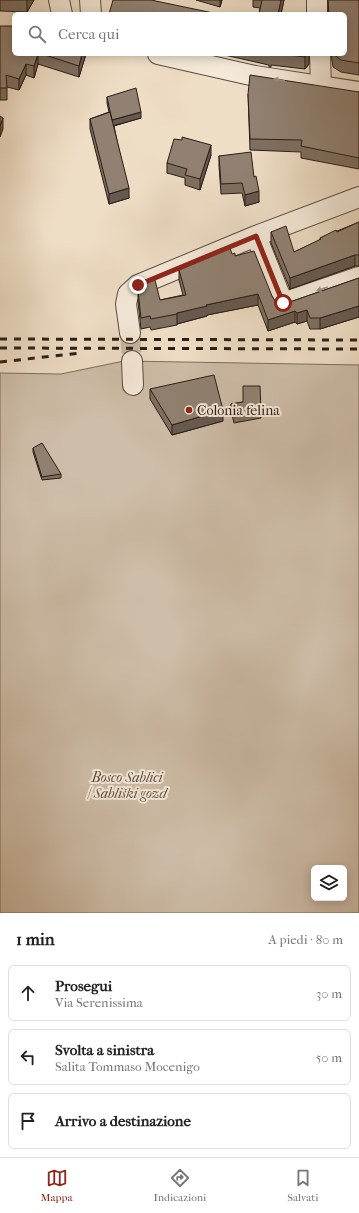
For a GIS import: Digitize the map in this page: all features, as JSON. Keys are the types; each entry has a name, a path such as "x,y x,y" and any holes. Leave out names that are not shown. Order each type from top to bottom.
{"street":[{"path":"59,0 62,12"},
{"path":"90,0 91,12"},
{"path":"317,0 318,12"},
{"path":"167,56 255,76 359,92"},
{"path":"320,56 322,87"},
{"path":"130,333 126,304 128,294 138,285 256,236 359,197"},
{"path":"256,236 283,303 359,277"},
{"path":"132,361 133,385"}],"green space":[{"name":"Bosco Sablici / Sabliški gozd","path":"124,361 359,365 359,913 0,913 0,373 61,374"}],"building":[{"path":"113,0 151,0 208,12 110,12"},
{"path":"262,0 281,0 278,12 259,12"},
{"path":"328,0 359,0 359,63 341,60 336,56 347,56 347,12 329,12"},
{"path":"0,26 12,26 12,56 37,56 34,66 26,64 19,79 6,75 7,88 0,88"},
{"path":"48,56 82,56 79,66"},
{"path":"250,75 359,92 359,158 301,146 302,140 250,139 248,94"},
{"path":"136,88 141,112 112,120 107,97"},
{"path":"110,112 129,188 109,194 90,119"},
{"path":"0,116 3,118 0,126"},
{"path":"182,137 211,145 200,179 185,175 187,169 167,163 174,139 182,140"},
{"path":"251,152 254,177 256,176 259,191 245,195 242,183 221,184 219,156"},
{"path":"359,222 359,255 355,255 290,278 271,232 286,226 294,252 336,230 337,232"},
{"path":"230,248 232,254 235,253 235,256 254,251 275,301 287,303 359,278 359,306 320,318 310,318 307,310 297,313 295,311 268,320 258,294 206,305 207,306 177,314 151,319 150,316 141,318 138,291 144,290 142,286 144,284 155,280 160,300 186,295 179,270"},
{"name":"Colonia felina","path":"214,375 223,410 172,425 150,389"},
{"path":"243,386 260,386 261,411 234,417 231,404 243,402"},
{"path":"42,443 61,474 42,477 33,448"}],"tunnel":[{"path":"130,333 132,361"}],"railway":[{"path":"0,339 359,340"},
{"path":"0,348 359,349"},
{"path":"0,362 80,353"}],"place":[{"name":"Colonia felina","path":"189,410"}],"route":[{"path":"138,285 256,236 283,303"}]}
